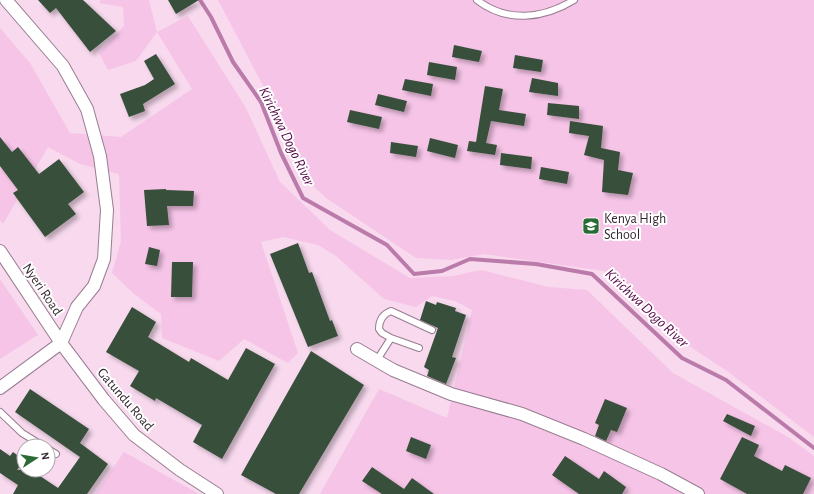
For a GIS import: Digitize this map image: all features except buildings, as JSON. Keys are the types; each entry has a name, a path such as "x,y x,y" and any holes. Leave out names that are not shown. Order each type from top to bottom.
{"street":[{"path":"0,388 61,343 78,306 94,286 104,259 107,210 100,156 87,108 63,66 6,0"},
{"name":"Nyeri Road","path":"0,251 61,343"},
{"name":"Gatundu Road","path":"61,343 104,400 134,435 180,470 217,494"},
{"path":"358,349 393,370 450,394 522,414 584,439 661,474 698,494"}],"lane":[{"path":"477,0 487,8 510,16 530,17 546,13 574,0"},
{"path":"420,348 391,338 382,333 379,329 383,315 391,311 432,330"},
{"path":"377,360 391,338"},
{"path":"0,412 22,433 30,438"}],"shaded area":[{"path":"101,0 149,0 157,32 136,61 108,70 99,53 124,26 123,7 99,3"},
{"name":"Kenya High School","path":"218,0 814,0 814,437 727,371 683,342 604,271 484,254 451,260 416,258 326,198 308,181 268,95"},
{"path":"188,16 246,108 280,182 330,230 410,278 453,276 481,270 549,287 587,290 673,373 788,437 814,456 814,494 320,494 379,389 447,418 472,310 455,301 432,296 416,307 384,299 336,256 318,245 283,237 261,242 298,353 288,363 244,339 219,361 162,338 161,314 134,294 112,273 121,241 119,174 80,164 48,147 3,224 0,220 0,28 30,63 70,133 121,137 192,89 157,32"},
{"path":"0,279 38,335 0,359"},
{"path":"124,452 199,494 95,494"}],"waterway":[{"name":"Kirichwa Dogo River","path":"200,0 211,17 233,62 261,102 281,153 303,198 387,245 414,274 442,271 470,259 536,264 592,274 682,358 726,380 814,448"}],"place":[{"name":"Kenya High School","path":"591,226"}]}
